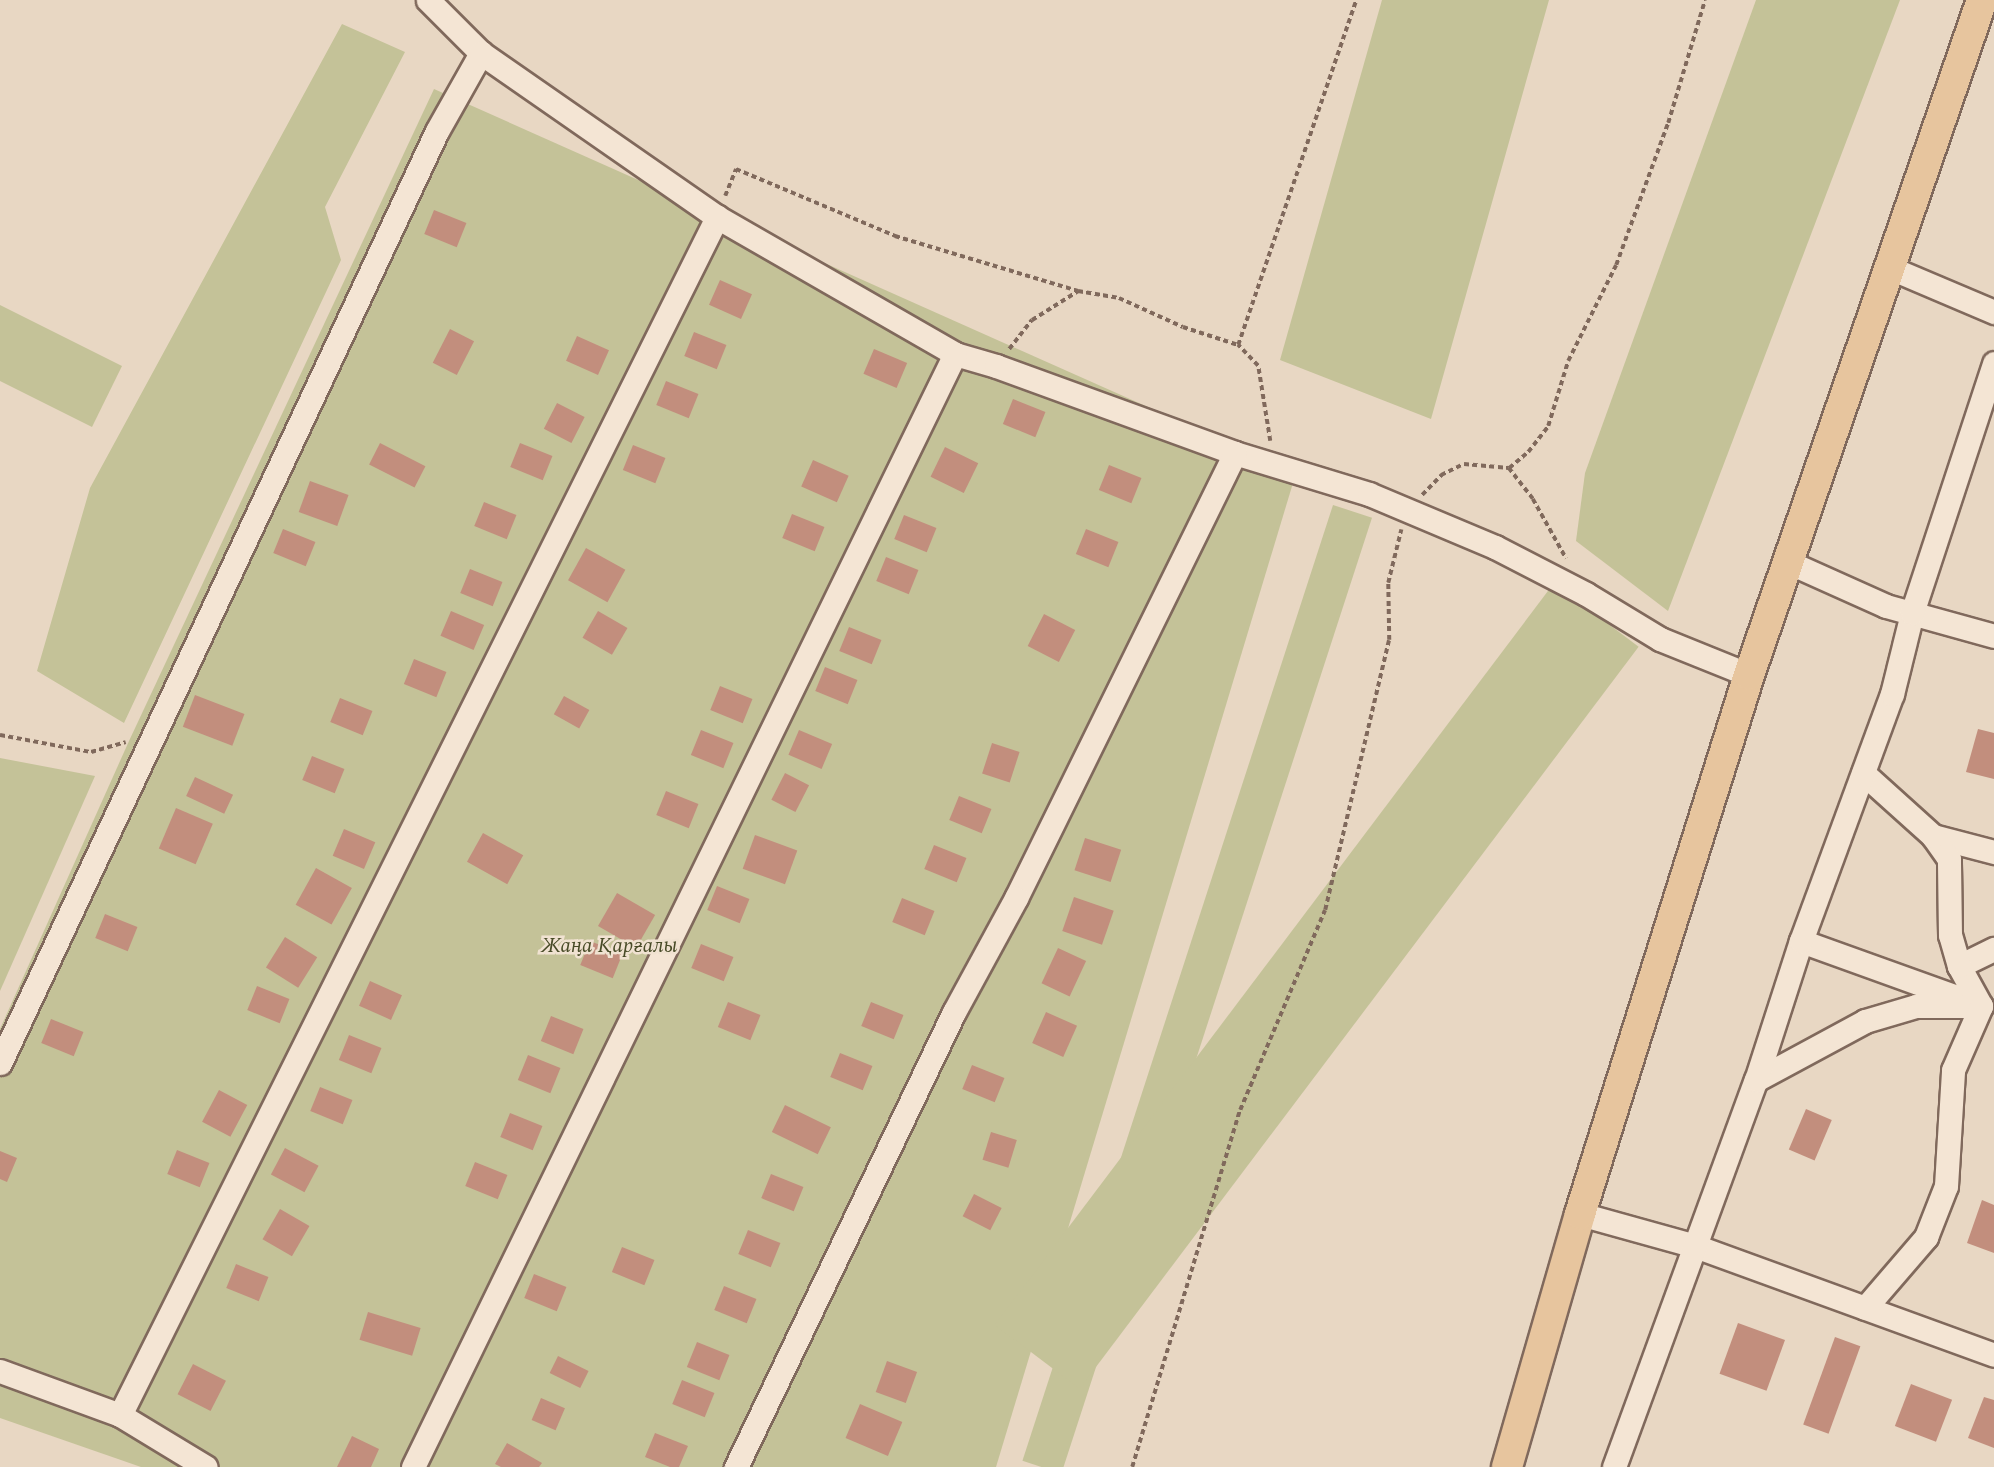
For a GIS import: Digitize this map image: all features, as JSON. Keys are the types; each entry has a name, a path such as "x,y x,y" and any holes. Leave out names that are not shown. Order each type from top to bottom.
{"main road":[{"path":"1507,1467 1580,1214 1749,674 1982,0"}],"street":[{"path":"428,0 481,54 717,218 955,354 996,366 1235,453 1369,494 1406,512 1495,547 1586,594 1660,639 1749,674"},
{"path":"0,1063 153,742 437,131 481,54"},
{"path":"121,1415 717,218"},
{"path":"1888,267 1994,313"},
{"path":"413,1467 955,354"},
{"path":"1614,1467 1756,1080 1801,941 1892,694 1913,613 1994,363"},
{"path":"736,1467 954,1013 1016,898 1235,453"},
{"path":"1788,562 1886,606 1994,636"},
{"path":"1863,773 1933,836 1949,859 1950,935 1959,966 1987,1009"},
{"path":"1933,836 1994,852"},
{"path":"1801,941 1987,1009"},
{"path":"1959,966 1994,949"},
{"path":"1756,1080 1865,1021 1916,1006 1987,1009"},
{"path":"1865,1308 1926,1237 1946,1186 1953,1070 1987,1009"},
{"path":"1580,1214 1695,1246 1994,1355"},
{"path":"0,1371 121,1415 206,1467"}],"path":[{"path":"1238,345 1356,0"},
{"path":"1132,1467 1240,1110 1325,910 1389,640 1388,583 1406,512 1441,475 1464,464 1510,468 1528,452 1548,426 1568,361 1616,265 1668,124 1705,0"},
{"path":"717,218 736,169 895,236 1077,291 1119,298 1183,327 1238,345 1258,366 1270,435 1270,462"},
{"path":"996,366 1032,320 1077,291"},
{"path":"1510,468 1533,499 1566,558"},
{"path":"0,735 91,752 129,741 153,742"}],"green space":[{"path":"1382,0 1549,0 1431,419 1280,360"},
{"path":"1756,0 1900,0 1668,611 1576,541 1585,473"},
{"path":"342,24 405,52 325,207 341,260 124,723 37,671 90,488"},
{"name":"Жаңа Қарғалы","path":"434,89 1296,473 996,1467 141,1467 0,1418 0,1029 129,741"},
{"path":"0,305 122,366 92,427 0,381"},
{"path":"1333,505 1372,518 1064,1467 1041,1467 1022,1461"},
{"path":"1554,583 1639,647 1080,1389 995,1325"},
{"path":"0,758 95,776 0,991"}],"building":[{"path":"434,210 466,223 457,247 424,234"},
{"path":"720,280 752,294 741,319 709,305"},
{"path":"450,329 474,341 457,375 433,363"},
{"path":"694,332 726,345 717,369 684,356"},
{"path":"577,336 609,350 598,375 566,361"},
{"path":"874,349 907,363 897,388 863,374"},
{"path":"666,381 698,394 689,418 656,405"},
{"path":"1013,399 1045,412 1035,437 1003,424"},
{"path":"557,403 585,417 571,443 544,429"},
{"path":"380,443 425,466 415,488 369,464"},
{"path":"520,443 552,456 543,480 510,467"},
{"path":"633,445 665,458 655,483 623,470"},
{"path":"945,447 978,463 964,493 931,477"},
{"path":"813,460 849,476 837,502 801,486"},
{"path":"1109,465 1141,478 1131,503 1099,490"},
{"path":"310,481 349,495 337,526 299,512"},
{"path":"484,502 516,515 507,539 474,526"},
{"path":"792,514 824,527 815,551 782,538"},
{"path":"904,515 936,528 927,552 894,539"},
{"path":"283,529 315,542 306,566 273,553"},
{"path":"1086,529 1118,542 1108,567 1076,554"},
{"path":"586,548 625,570 607,602 568,580"},
{"path":"886,557 918,570 909,594 876,581"},
{"path":"470,569 502,582 493,606 460,593"},
{"path":"451,611 484,625 474,650 440,636"},
{"path":"598,611 627,628 612,655 582,638"},
{"path":"1044,614 1075,630 1059,662 1028,646"},
{"path":"849,627 881,640 872,664 839,651"},
{"path":"414,659 446,672 436,697 404,684"},
{"path":"825,667 857,680 848,704 815,691"},
{"path":"720,686 752,699 743,723 710,710"},
{"path":"195,695 244,714 232,746 183,727"},
{"path":"564,696 589,710 579,728 554,714"},
{"path":"340,698 372,711 363,735 330,722"},
{"path":"1978,729 1994,733 1994,779 1966,772"},
{"path":"701,730 733,743 723,768 691,755"},
{"path":"799,730 832,744 822,769 788,755"},
{"path":"992,743 1020,752 1010,782 982,773"},
{"path":"312,756 344,769 335,793 302,780"},
{"path":"785,773 809,785 795,812 771,800"},
{"path":"195,777 233,795 224,814 186,796"},
{"path":"666,791 698,804 689,828 656,815"},
{"path":"959,796 991,809 982,833 949,820"},
{"path":"176,808 213,824 196,864 159,849"},
{"path":"344,829 375,842 364,869 333,856"},
{"path":"483,833 523,855 507,884 467,862"},
{"path":"755,835 797,850 785,884 743,869"},
{"path":"1085,838 1121,850 1111,882 1074,870"},
{"path":"934,845 966,858 957,882 924,869"},
{"path":"316,868 352,888 331,925 296,905"},
{"path":"717,886 749,899 740,923 707,910"},
{"path":"617,893 655,915 636,948 598,926"},
{"path":"1074,897 1114,911 1102,945 1062,931"},
{"path":"902,898 934,911 925,935 892,922"},
{"path":"105,914 137,927 128,951 95,938"},
{"path":"285,937 317,957 298,988 266,968"},
{"path":"590,941 622,954 613,978 580,965"},
{"path":"701,944 733,957 724,981 691,968"},
{"path":"1058,948 1086,961 1070,996 1042,983"},
{"path":"370,981 402,995 391,1020 359,1006"},
{"path":"257,986 289,999 280,1023 247,1010"},
{"path":"728,1002 760,1015 750,1040 718,1027"},
{"path":"871,1002 903,1015 894,1039 861,1026"},
{"path":"1046,1012 1077,1026 1063,1057 1032,1043"},
{"path":"551,1016 583,1029 573,1054 541,1041"},
{"path":"51,1019 83,1032 74,1056 41,1043"},
{"path":"349,1035 381,1048 371,1073 339,1060"},
{"path":"840,1053 872,1066 863,1090 830,1077"},
{"path":"528,1055 560,1068 550,1093 518,1080"},
{"path":"972,1065 1004,1078 995,1102 962,1089"},
{"path":"320,1087 352,1100 343,1124 310,1111"},
{"path":"219,1090 247,1105 230,1137 202,1122"},
{"path":"785,1105 831,1127 818,1154 772,1132"},
{"path":"1806,1109 1832,1120 1815,1160 1789,1150"},
{"path":"510,1113 542,1126 533,1150 500,1137"},
{"path":"991,1132 1017,1140 1008,1168 983,1160"},
{"path":"285,1148 319,1166 304,1192 271,1174"},
{"path":"177,1150 209,1163 200,1187 167,1174"},
{"path":"0,1151 17,1158 7,1182 0,1179"},
{"path":"475,1162 507,1175 498,1199 465,1186"},
{"path":"771,1174 803,1187 794,1211 761,1198"},
{"path":"974,1194 1002,1208 990,1230 963,1216"},
{"path":"1982,1200 1994,1205 1994,1253 1967,1243"},
{"path":"280,1209 309,1226 292,1256 262,1239"},
{"path":"748,1230 780,1243 771,1267 738,1254"},
{"path":"622,1247 654,1260 644,1285 612,1272"},
{"path":"236,1264 268,1277 259,1301 226,1288"},
{"path":"534,1274 566,1287 557,1311 524,1298"},
{"path":"724,1286 756,1299 747,1323 714,1310"},
{"path":"368,1312 421,1328 412,1356 360,1340"},
{"path":"1738,1323 1785,1340 1767,1391 1720,1374"},
{"path":"1835,1337 1860,1346 1829,1434 1803,1424"},
{"path":"697,1342 729,1355 719,1380 687,1367"},
{"path":"558,1356 589,1371 580,1388 550,1373"},
{"path":"887,1361 917,1372 906,1403 876,1392"},
{"path":"193,1364 226,1381 211,1411 178,1394"},
{"path":"682,1380 714,1393 705,1417 672,1404"},
{"path":"1911,1384 1952,1400 1936,1442 1895,1426"},
{"path":"1984,1397 1994,1400 1994,1448 1968,1438"},
{"path":"541,1398 565,1408 556,1430 532,1420"},
{"path":"860,1404 902,1422 888,1456 846,1438"},
{"path":"655,1433 688,1446 679,1467 670,1467 645,1457"},
{"path":"352,1436 379,1449 371,1467 337,1467"},
{"path":"507,1443 542,1463 539,1467 501,1467 495,1464"}]}
